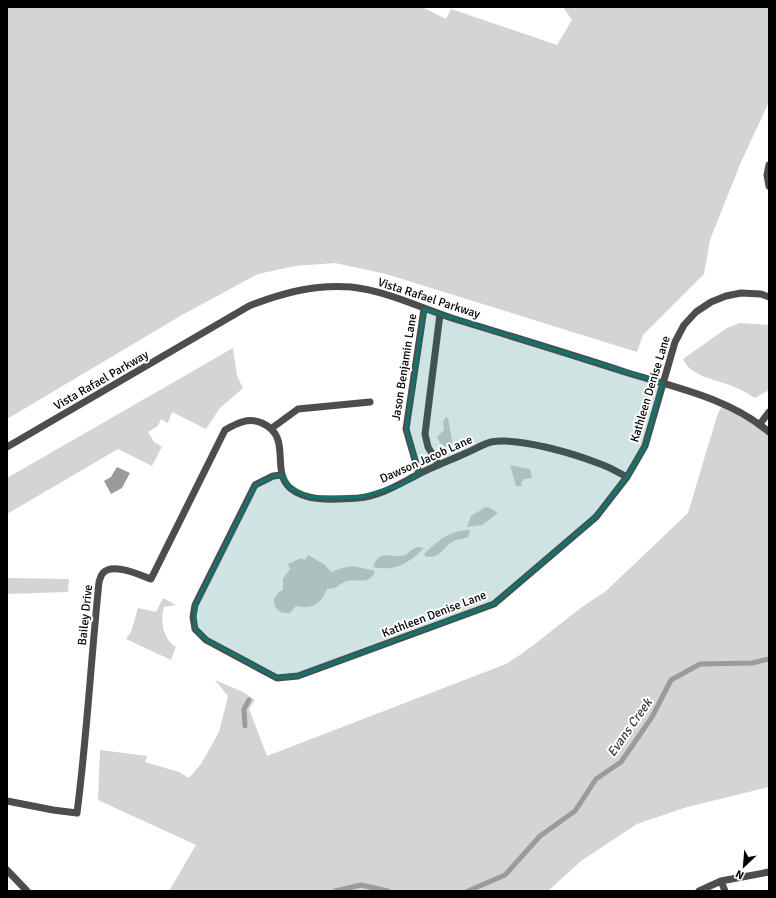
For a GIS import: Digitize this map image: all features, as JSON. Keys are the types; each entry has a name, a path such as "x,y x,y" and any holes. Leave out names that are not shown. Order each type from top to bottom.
{"street":[{"path":"769,165 767,175 769,186"},
{"name":"Vista Rafael Parkway","path":"7,447 249,306 298,290 327,287 352,287 379,292 424,309 723,403 760,424 769,432"},
{"name":"Kathleen Denise Lane","path":"282,475 261,480 255,485 196,605 193,617 195,628 206,640 277,678 298,676 494,604 596,517 627,477 645,446 674,342 684,325 696,312 711,302 726,296 741,294 769,297"},
{"name":"Jason Benjamin Lane","path":"419,474 406,428 424,309"},
{"path":"439,465 428,447 425,434 440,314"},
{"path":"282,475 280,443 272,428 298,409 370,402"},
{"path":"760,424 769,412"},
{"name":"Bailey Drive","path":"7,801 77,813 86,741 91,656 99,582 103,572 111,568 129,571 151,579 225,430 236,423 254,420 272,428"},
{"name":"Dawson Jacob Lane","path":"282,475 290,488 310,497 323,500 360,498 374,495 400,485 419,474 490,443 508,440 552,450 604,465 627,477"},
{"path":"7,870 27,891"},
{"path":"699,891 721,881 768,874"},
{"path":"721,881 725,891"}],"highlighted area":[{"path":"424,309 662,383 645,446 627,477 596,517 494,604 298,676 277,678 206,640 195,629 195,605 255,485 273,476 282,475 290,488 310,497 360,497 400,485 419,474 406,429"}],"shaded area":[{"path":"7,7 422,7 446,19 451,9 557,45 572,20 563,7 769,7 769,102 741,162 710,240 704,274 643,335 637,352 386,274 335,263 295,266 258,274 182,315 7,419"},
{"path":"740,323 769,325 769,390 755,398 746,392 697,373 686,365 683,359 727,328"},
{"path":"233,348 237,376 243,388 220,408 206,429 172,412 168,423 161,419 158,426 148,432 154,442 162,447 152,466 118,449 7,514 7,478"},
{"path":"723,403 769,432 769,787 687,807 637,824 581,861 548,891 169,891 196,845 98,800 100,750 147,756 145,762 179,772 189,778 201,764 219,732 228,696 215,680 243,692 255,700 249,709 267,756 506,664 519,656 579,609 605,592 688,513 717,416"},
{"path":"446,417 448,418 453,446 446,447 440,443 437,437 444,430 443,422"},
{"path":"510,465 530,469 532,478 524,479 521,483 522,486 516,486"},
{"path":"117,467 130,473 122,488 111,494 104,481 111,477"},
{"path":"486,507 498,513 482,525 467,527 471,516"},
{"path":"463,530 470,530 468,537 452,542 434,557 425,556 424,554 444,537"},
{"path":"418,547 424,548 413,558 401,565 388,568 373,567 379,557 386,555 405,555"},
{"path":"308,555 325,565 331,572 353,566 375,571 373,576 367,580 351,580 331,589 327,589 319,602 312,606 296,606 290,613 280,612 276,608 274,598 283,590 283,579 290,569 288,564 301,558 305,560"},
{"path":"7,578 69,579 68,592 7,594"},
{"path":"163,598 176,605 164,607 162,618 165,635 176,647 171,660 126,639 131,632 138,608 156,612"}],"waterway":[{"name":"Evans Creek","path":"468,891 505,875 540,836 575,811 596,779 621,762 652,717 671,680 700,664 752,663 769,659"},
{"path":"245,726 244,709 249,700"},
{"name":"Evans Creek","path":"335,891 361,885 388,891"}]}
